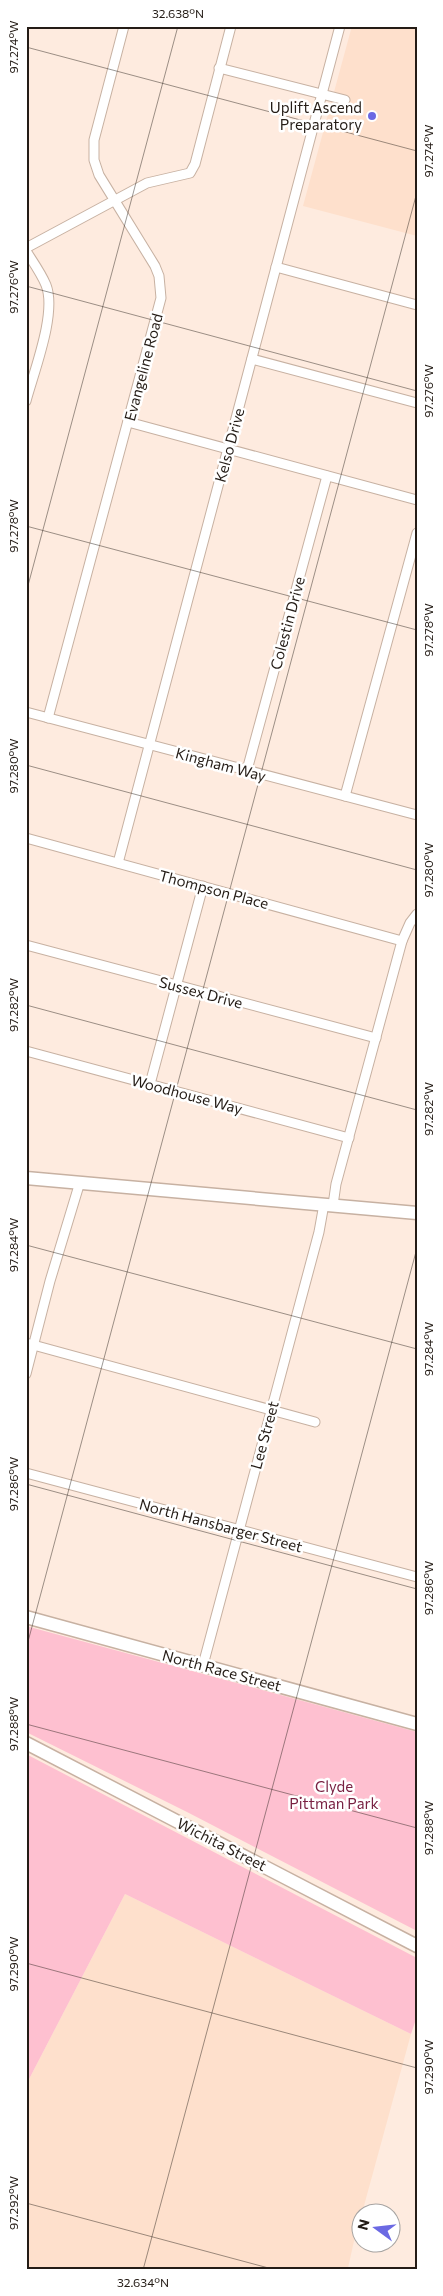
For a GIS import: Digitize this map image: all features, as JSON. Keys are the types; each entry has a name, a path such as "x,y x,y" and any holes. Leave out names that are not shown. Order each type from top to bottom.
{"street":[{"name":"Evangeline Road","path":"48,718 158,311 160,286 155,266 96,167 93,147 124,26"},
{"path":"26,401 46,327 49,303 46,284 26,250 114,199 147,183 190,173 195,164 231,26"},
{"name":"Kelso Drive","path":"118,863 340,26"},
{"path":"219,68 345,100"},
{"path":"276,267 417,305"},
{"path":"252,359 417,403"},
{"path":"128,422 417,500"},
{"name":"Colestin Drive","path":"247,770 327,476"},
{"path":"345,796 417,532"},
{"name":"Kingham Way","path":"26,712 417,815"},
{"name":"Thompson Place","path":"26,838 402,941"},
{"path":"150,1084 204,886"},
{"name":"Lee Street","path":"203,1665 319,1232 336,1184 402,941 410,923 417,914"},
{"name":"Sussex Drive","path":"26,945 376,1038"},
{"name":"Woodhouse Way","path":"26,1051 349,1138"},
{"path":"26,1178 417,1213"},
{"path":"26,1374 30,1344 80,1182"},
{"path":"30,1344 315,1422"},
{"name":"North Hansbarger Street","path":"26,1472 417,1577"},
{"name":"North Race Street","path":"26,1617 417,1724"},
{"name":"Wichita Street","path":"26,1743 417,1946"}],"shaded area":[{"name":"Uplift Ascend Preparatory","path":"352,26 417,26 417,236 303,206"},
{"path":"125,1894 411,2034 364,2204 350,2204 351,2254 348,2268 352,2270 26,2270 26,2085"}],"green space":[{"name":"Clyde Pittman Park","path":"26,1626 417,1732 417,1931 187,1812 26,1732"},
{"path":"26,1754 417,1958 417,2016 411,2034 125,1894 26,2085"}],"place":[{"name":"Uplift Ascend Preparatory","path":"372,116"}]}
